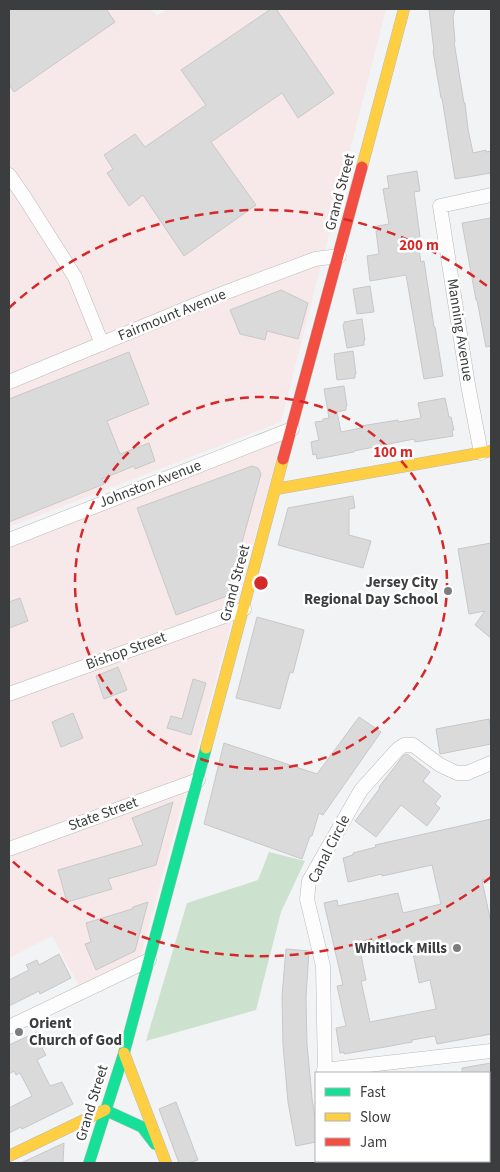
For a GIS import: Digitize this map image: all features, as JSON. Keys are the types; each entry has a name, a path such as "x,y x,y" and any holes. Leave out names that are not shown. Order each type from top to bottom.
{"main road":[{"name":"Grand Street","path":"89,1163 124,1053 404,9"},
{"path":"276,489 486,452"},
{"path":"124,1053 165,1160"},
{"path":"9,1156 105,1110 142,1127 165,1160"}],"street":[{"path":"9,175 75,277 102,344"},
{"name":"Manning Avenue","path":"486,452 468,385 440,206 491,195"},
{"name":"Fairmount Avenue","path":"9,382 224,293 315,259 339,256"},
{"name":"Johnston Avenue","path":"9,540 292,429"},
{"name":"Bishop Street","path":"9,694 244,609"},
{"name":"Canal Circle","path":"488,764 467,773 457,773 440,765 412,745 404,745 398,749 361,790 309,881 307,899 323,966 324,1072 491,1051"},
{"name":"State Street","path":"9,849 198,780"},
{"path":"9,1026 149,960"}],"shaded area":[{"path":"9,9 151,9 157,16 167,9 386,9 281,422 9,527"},
{"path":"282,438 139,961 82,991 52,936 9,958 9,544"}],"green space":[{"path":"269,852 305,861 281,912 256,1010 146,1041 187,903 258,880"}],"building":[{"path":"9,9 106,9 115,22 14,92 9,84"},
{"path":"271,9 276,9 334,93 298,118 282,93 211,142 256,205 184,256 143,195 129,206 107,173 113,169 104,155 135,134 145,147 206,105 181,70"},
{"path":"429,9 455,9 453,17 454,42 473,153 486,150 486,152 491,151 491,173 455,179 433,51"},
{"path":"417,171 420,191 414,192 420,237 417,238 421,262 424,261 443,376 424,379 406,275 370,281 367,256 379,254 377,226 389,224 383,189 389,188 387,176"},
{"path":"491,218 491,346 486,347 462,223"},
{"path":"370,286 374,312 357,314 353,289"},
{"path":"281,290 308,303 298,339 267,331 265,340 240,334 230,310"},
{"path":"362,319 364,345 347,348 344,322"},
{"path":"353,351 355,378 337,380 334,354"},
{"path":"129,352 149,404 107,421 120,454 149,443 155,461 135,469 134,466 102,479 104,484 9,522 9,399"},
{"path":"344,386 346,410 337,412 341,432 361,428 361,426 421,418 418,403 445,398 454,430 452,430 453,436 415,442 414,439 317,459 316,454 313,455 311,442 319,440 315,422 329,418 324,389"},
{"path":"252,466 258,468 261,474 227,596 176,615 137,508"},
{"path":"353,496 355,508 349,509 349,535 371,541 363,568 278,545 288,508"},
{"path":"491,543 491,638 475,625 485,611 469,614 458,549"},
{"path":"20,598 28,621 9,628 9,602"},
{"path":"257,617 304,630 293,673 290,672 280,709 236,698"},
{"path":"118,667 127,690 104,699 96,676"},
{"path":"193,679 206,683 191,735 167,728 171,716 182,719"},
{"path":"73,713 83,738 61,747 52,722"},
{"path":"359,717 381,732 323,815 319,813 302,859 204,824 224,743 317,774"},
{"path":"489,719 491,744 440,754 436,729"},
{"path":"407,754 430,772 423,781 441,796 435,804 440,808 427,826 401,805 376,837 355,821 403,756"},
{"path":"173,802 156,865 108,879 112,889 67,902 58,870 143,845 132,818"},
{"path":"491,819 491,878 482,880 491,923 491,1034 437,1044 435,1036 385,1047 344,1054 344,1052 340,1053 336,1028 346,1026 337,986 343,985 324,903 337,900 338,906 398,893 403,913 441,904 432,865 348,882 343,858 353,855 353,853 376,847 375,845","holes":["411,943 419,983 430,980 436,1009 370,1022 361,981 366,980 361,955"]},
{"path":"148,902 135,951 96,970 85,944 91,942 86,923"},
{"path":"286,949 309,951 306,997 307,1044 315,1119 315,1142 296,1146 288,1102 283,1045 282,996"},
{"path":"59,954 71,978 40,994 39,991 9,1006 9,980 29,970 26,965 37,960 39,965"},
{"path":"37,1032 45,1047 42,1048 46,1055 37,1060 50,1086 62,1082 73,1104 22,1129 21,1127 9,1133 9,1108 32,1096 20,1073 16,1075 14,1071 9,1074 9,1045"},
{"path":"491,1063 491,1073 462,1072 462,1068"},
{"path":"176,1102 198,1160 188,1163 179,1163 159,1109"},
{"path":"64,1143 63,1163 21,1163"}],"traffic: fast":[{"path":"89,1163 124,1053 206,748"},
{"path":"105,1110 142,1127 155,1144"}],"traffic: slow":[{"path":"362,167 404,9"},
{"path":"276,489 491,451"},
{"path":"206,748 283,459"},
{"path":"124,1053 166,1163"},
{"path":"9,1156 105,1110"}],"traffic: jam":[{"path":"283,459 362,167"}],"place":[{"name":"Jersey City Regional Day School","path":"448,591"},
{"name":"Whitlock Mills","path":"457,948"},
{"name":"Orient Church of God","path":"19,1032"}]}
